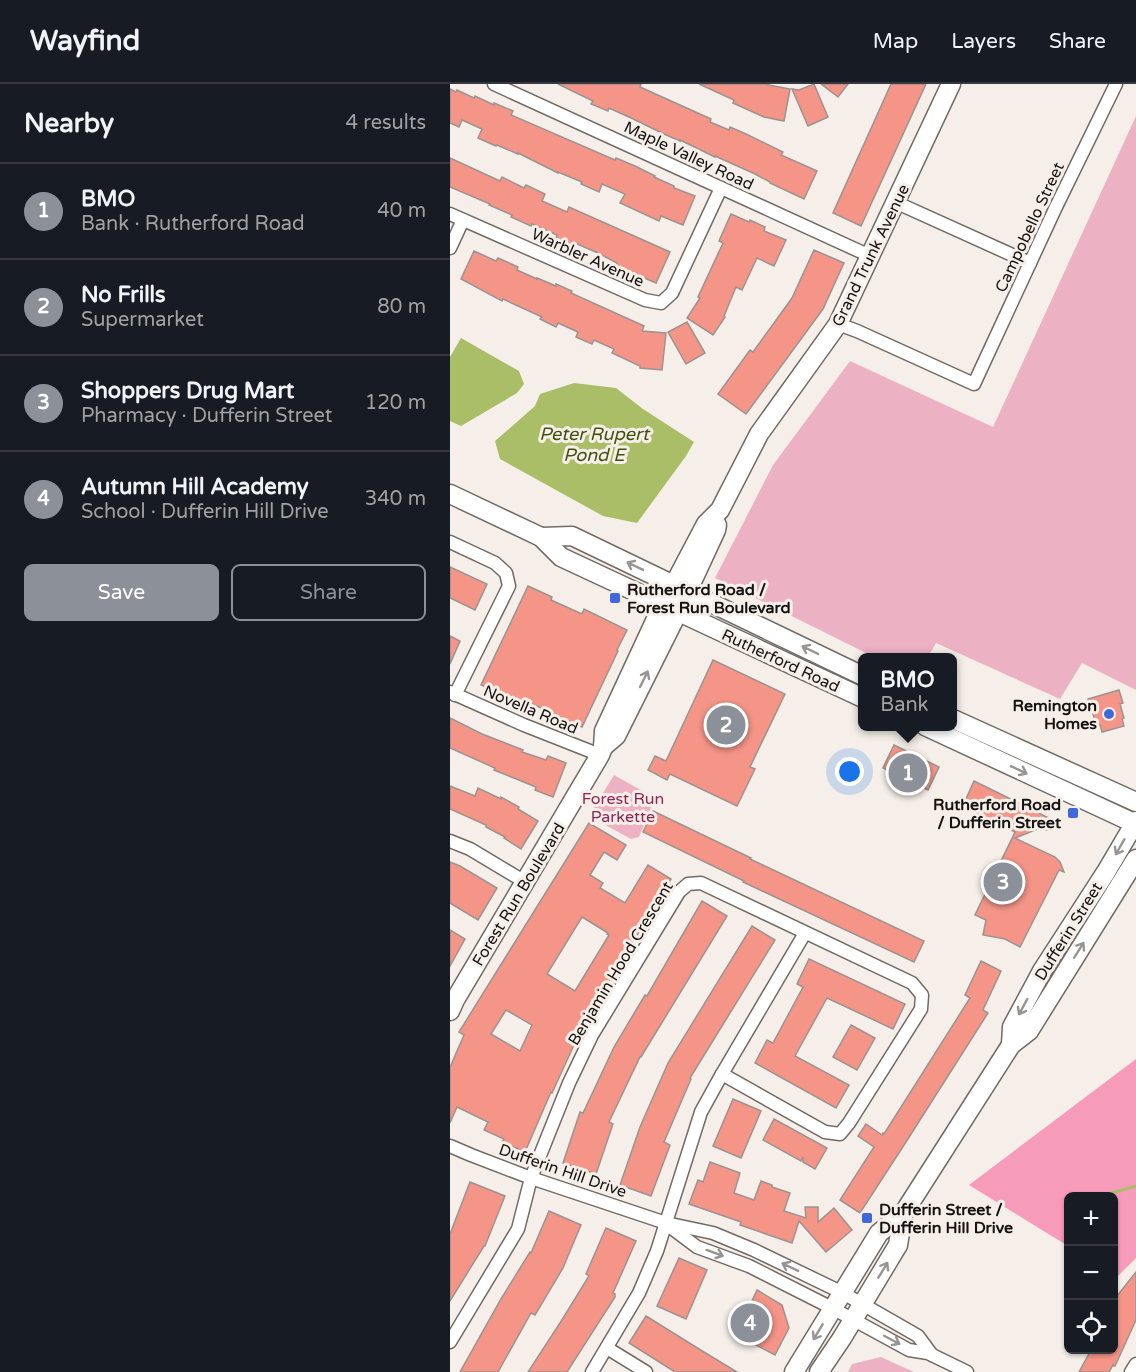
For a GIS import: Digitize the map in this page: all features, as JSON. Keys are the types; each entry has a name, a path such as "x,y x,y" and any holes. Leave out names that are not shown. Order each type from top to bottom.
{"main road":[{"name":"Grand Trunk Avenue","path":"670,608 706,524 720,510 759,434 838,324 951,84"},
{"name":"Rutherford Road","path":"450,494 541,537 561,557 858,696"},
{"name":"Rutherford Road","path":"541,537 572,536 858,674"},
{"name":"Forest Run Boulevard","path":"452,1003 602,751 604,731 670,608"},
{"path":"957,721 1136,802"},
{"path":"936,731 1136,823"},
{"name":"Dufferin Street","path":"1011,1045 1012,1027 1042,971 1136,823"},
{"name":"Dufferin Street","path":"794,1372 879,1233 903,1214 1011,1045 1029,1031 1136,859"},
{"name":"Dufferin Street","path":"819,1372 898,1245 903,1214"}],"street":[{"name":"Maple Valley Road","path":"494,84 870,256"},
{"name":"Campobello Street","path":"838,324 974,384 1054,209 1116,84"},
{"name":"Warbler Avenue","path":"450,213 645,300 662,303 672,293 721,188"},
{"path":"895,202 1030,263"},
{"path":"450,248 463,220"},
{"path":"450,542 495,563 506,573 509,586 453,694"},
{"name":"Novella Road","path":"453,694 524,725 602,751"},
{"path":"450,842 470,849 525,882"},
{"name":"Benjamin Hood Crescent","path":"450,1342 518,1229 531,1178 569,1083 592,1035 679,892 688,884 701,883 912,983 922,995 921,1010 840,1134 825,1132 722,1074"},
{"path":"592,1372 639,1293 657,1251 701,1112 805,933"},
{"name":"Dufferin Hill Drive","path":"450,1146 531,1178 666,1223 713,1233 754,1250 837,1300"},
{"name":"Dufferin Hill Drive","path":"666,1223 697,1246 837,1300"},
{"path":"837,1300 909,1350 932,1355 966,1372"},
{"path":"837,1300 857,1312 918,1336 932,1355"},
{"path":"607,1348 646,1372"},
{"path":"1131,1372 1136,1364"}],"green space":[{"path":"1136,116 1136,690 1082,663 1060,699 936,643 930,653 866,653 715,578 773,465 850,361 993,427"},
{"name":"Forest Run Parkette","path":"614,775 655,798 639,837 631,839 589,816"},
{"path":"881,1357 914,1372 848,1372 852,1364"}],"shaded area":[{"path":"1136,1059 1136,1258 1118,1276 1118,1192 1064,1192 1064,1244 969,1185"}],"water":[{"path":"461,338 519,371 524,384 517,393 461,426 450,421 450,357"},
{"name":"Peter Rupert Pond E","path":"574,383 616,388 643,409 694,442 637,523 603,516 500,459 495,441 535,406 540,394"}],"building":[{"path":"558,84 641,84 640,87 711,119 710,122 746,134 783,152 781,155 817,171 804,199 753,173 609,108 608,111 591,104 593,101"},
{"path":"699,84 764,84 790,89 784,121 764,117"},
{"path":"814,84 828,117 808,126 792,89 799,90"},
{"path":"821,84 848,84 838,97"},
{"path":"891,84 926,84 861,226 833,213"},
{"path":"450,89 513,111 511,115 615,160 616,158 635,166 674,188 695,196 683,225 661,216 659,221 620,203 625,194 602,184 599,192 518,153 478,138 482,129 462,120 459,127 450,123"},
{"path":"450,158 500,181 502,177 524,188 526,185 545,194 542,201 567,212 569,207 670,252 656,283 616,266 617,263 598,253 556,238 557,235 532,224 531,226 490,204 450,187"},
{"path":"731,214 765,227 764,231 786,240 774,266 757,258 742,290 736,287 725,317 713,335 687,318 700,298 698,297 723,243 719,241"},
{"path":"814,250 844,263 823,309 746,414 718,394 750,350 753,352 792,298"},
{"path":"474,251 496,261 498,258 537,279 572,291 571,293 644,326 642,331 666,333 662,370 640,368 612,353 614,349 594,340 592,344 576,337 578,332 558,323 556,327 540,319 542,317 503,299 502,301 461,279"},
{"path":"687,322 705,353 686,364 668,332"},
{"path":"450,567 487,584 475,610 450,598"},
{"path":"528,586 552,597 551,600 582,614 584,609 627,630 582,727 526,701 525,705 481,685"},
{"path":"450,636 460,641 450,664"},
{"path":"713,660 785,694 750,767 755,769 737,806 670,774 667,780 648,770 655,756 666,761"},
{"name":"Remington Homes","path":"1119,690 1123,703 1120,704 1124,726 1102,732 1100,725 1097,726 1088,699"},
{"path":"450,718 482,734 523,750 522,752 546,760 548,756 566,763 553,797 450,748"},
{"path":"894,745 939,767 928,790 883,768"},
{"path":"974,781 1052,821 1049,830 1040,828 1015,838 1055,857 1064,872 1059,870 1020,947 1005,939 983,935 986,920 975,915 1015,832 967,808 965,801"},
{"path":"450,786 475,796 478,788 501,799 501,797 538,821 521,849 486,825 450,809"},
{"path":"653,811 924,941 914,962 743,882 643,832"},
{"path":"589,823 626,845 617,860 604,852 590,875 603,883 600,888 625,903 648,865 671,879 585,1021 525,1152 502,1142 504,1139 484,1130 488,1122 457,1107 450,1123 450,1067 464,1035 459,1032","holes":["582,917 609,935 575,991 547,974","506,1010 532,1025 520,1051 491,1034"]},
{"path":"450,862 497,888 478,920 450,903"},
{"path":"702,901 727,916 640,1057 609,1122 613,1124 596,1174 563,1163 580,1112 583,1113 614,1047 645,995 647,996"},
{"path":"752,926 775,940 690,1078 664,1142 670,1145 651,1196 620,1185 640,1127 668,1063"},
{"path":"450,930 465,939 450,966"},
{"path":"809,959 905,1004 893,1029 827,998 795,1056 849,1085 836,1108 755,1063 767,1040 773,1043 803,987 797,984"},
{"path":"981,961 1001,971 983,1010 988,1013 860,1213 840,1200 874,1147 858,1136 866,1124 882,1135 884,1134 970,998 965,995"},
{"path":"851,1025 875,1038 857,1070 833,1057"},
{"path":"733,1099 761,1111 741,1158 713,1146"},
{"path":"774,1119 827,1148 815,1169 803,1162 803,1157 801,1161 763,1140"},
{"path":"710,1162 740,1173 734,1193 754,1200 761,1181 790,1193 784,1211 806,1218 805,1207 818,1207 818,1222 834,1208 852,1230 826,1252 799,1221 792,1243 689,1204 698,1180 703,1182"},
{"path":"470,1182 505,1196 485,1246 450,1301 450,1234"},
{"path":"549,1211 581,1225 563,1268 535,1315 531,1313 498,1372 460,1372 501,1299 531,1253"},
{"path":"606,1228 636,1241 613,1293 615,1297 567,1372 528,1372 589,1276 586,1274"},
{"path":"679,1258 707,1270 686,1319 657,1306"},
{"path":"1136,1272 1136,1320 1115,1366 1113,1365 1109,1372 1079,1372 1089,1354 1118,1354 1118,1295"},
{"path":"757,1290 782,1305 789,1328 775,1355 752,1343 761,1326 757,1319 746,1314"},
{"path":"646,1316 737,1372 675,1372 629,1343"}],"waterway":[{"path":"1116,1192 1136,1186"}],"place":[{"name":"Rutherford Road / Forest Run Boulevard","path":"615,598"},
{"name":"Remington Homes","path":"1109,714"},
{"name":"No Frills","path":"726,725"},
{"name":"BMO","path":"908,773"},
{"name":"Rutherford Road / Dufferin Street","path":"1073,813"},
{"name":"Shoppers Drug Mart","path":"1003,882"},
{"name":"Dufferin Street / Dufferin Hill Drive","path":"867,1218"},
{"name":"Autumn Hill Academy","path":"750,1323"}]}
